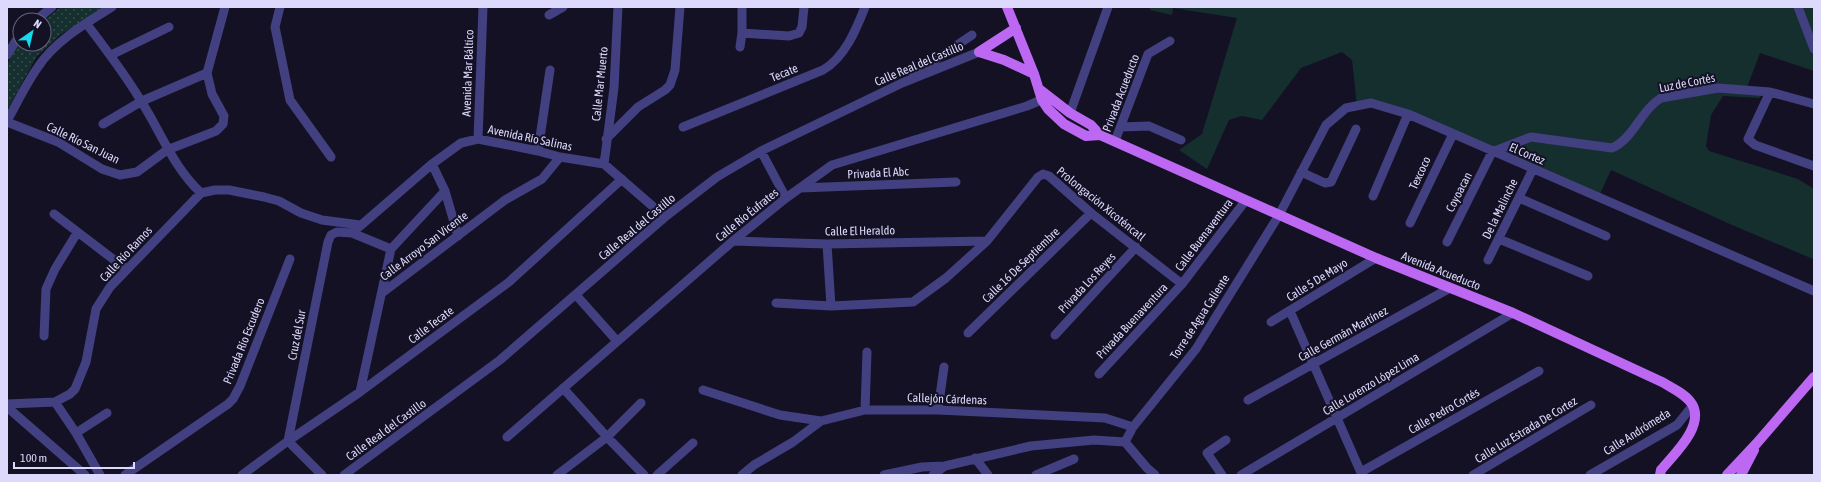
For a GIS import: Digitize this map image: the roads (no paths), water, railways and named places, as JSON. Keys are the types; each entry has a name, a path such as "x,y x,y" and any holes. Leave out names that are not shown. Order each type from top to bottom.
{"main road":[{"name":"Avenida Acueducto","path":"1007,7 1039,89 1046,98 1091,125 1100,135"},
{"path":"979,52 1016,28"},
{"path":"979,52 1004,60 1034,74"},
{"name":"Avenida Acueducto","path":"1046,98 1048,109 1064,124 1086,136 1100,135 1115,141 1376,258 1513,313 1662,382 1683,394 1693,405"},
{"path":"1727,475 1814,377"},
{"path":"1660,475 1661,470 1691,433 1696,420 1693,405"},
{"path":"1741,475 1757,443"}],"street":[{"path":"7,121 38,66 51,51 86,23 112,7"},
{"path":"103,124 142,101 207,74 225,7"},
{"path":"280,7 275,27 290,100 331,157"},
{"name":"Avenida Mar Báltico","path":"478,140 483,7"},
{"path":"549,15 563,7"},
{"name":"Calle Mar Muerto","path":"604,164 606,138 614,88 618,7"},
{"path":"606,138 638,107 665,90 670,85 675,70 680,7"},
{"path":"740,47 742,33 742,7"},
{"path":"742,33 789,36 796,34 802,27 804,7"},
{"name":"Tecate","path":"683,127 823,70 833,64 841,55 865,7"},
{"path":"1070,113 1108,7"},
{"path":"1798,7 1814,49"},
{"path":"86,23 142,101 167,150 190,184 200,193 215,190 229,190 279,200 301,213 322,220 360,225"},
{"path":"110,55 169,27"},
{"path":"902,83 972,35"},
{"name":"Privada Acueducto","path":"1115,141 1148,54 1170,41"},
{"name":"Calle Real del Castillo","path":"344,475 500,360 666,217 717,177 761,151 902,83 979,52"},
{"path":"538,151 550,70"},
{"name":"Calle Río San Juan","path":"7,121 58,142 102,169 120,175 136,172 167,150 216,131 223,124 224,116 212,94 207,74"},
{"name":"Luz de Cortés","path":"1492,152 1531,137 1612,148 1621,144 1653,103 1661,98 1718,88 1770,92 1814,104"},
{"path":"1770,92 1748,139 1755,145 1814,166"},
{"name":"Calle Río Éufrates","path":"508,437 733,241 786,198 832,165 1046,98"},
{"name":"El Cortez","path":"1279,215 1326,124 1346,108 1371,103 1408,114 1492,152 1814,291"},
{"path":"1373,196 1408,114"},
{"path":"1121,127 1149,126 1181,140"},
{"path":"1301,172 1325,183 1331,182 1356,129"},
{"name":"Texcoco","path":"1410,223 1453,134"},
{"name":"Avenida Río Salinas","path":"352,233 432,164 461,143 478,140 538,151 560,157 604,164"},
{"path":"761,151 786,198"},
{"name":"Coyoacan","path":"1447,242 1492,152"},
{"name":"Calle Arroyo San Vicente","path":"360,392 382,293 505,200 542,179 560,157"},
{"path":"432,164 445,191 458,236"},
{"path":"604,164 666,217"},
{"name":"De la Malinche","path":"1488,260 1533,169"},
{"name":"Prolongación Xicoténcatl","path":"776,303 831,306 913,302 946,278 987,241 1038,177 1043,174 1049,176 1091,213 1182,284"},
{"name":"Calle Tecate","path":"242,475 288,441 360,392 509,282 622,179"},
{"name":"Privada El Abc","path":"800,188 956,182"},
{"path":"382,293 391,249 445,191"},
{"name":"Calle Río Ramos","path":"7,406 55,402 70,394 75,389 86,362 96,309 110,287 200,193"},
{"path":"1519,198 1606,236"},
{"name":"Calle Buenaventura","path":"1182,284 1246,200"},
{"name":"Calle 16 De Septiembre","path":"968,333 1091,213"},
{"path":"54,214 126,269"},
{"name":"Torre de Agua Caliente","path":"1133,427 1196,349 1279,215"},
{"name":"Cruz del Sur","path":"288,441 326,250 331,235 337,232 352,233"},
{"path":"44,336 46,289 55,270 77,233"},
{"path":"352,233 391,249"},
{"path":"1499,239 1588,276"},
{"name":"Calle El Heraldo","path":"733,241 826,244 987,241"},
{"path":"826,244 831,306"},
{"name":"Privada Los Reyes","path":"1055,335 1136,247"},
{"name":"Calle 5 De Mayo","path":"1271,322 1376,258"},
{"name":"Privada Río Escudero","path":"125,475 228,404 233,399 240,386 290,259"},
{"name":"Privada Buenaventura","path":"1099,374 1182,284"},
{"name":"Calle Germán Martínez","path":"1248,400 1450,288"},
{"path":"576,295 617,341"},
{"path":"1290,311 1339,418 1362,474"},
{"name":"Calle Lorenzo López Lima","path":"1241,475 1513,313"},
{"path":"865,410 867,352"},
{"path":"938,410 944,366"},
{"name":"Calle Pedro Cortés","path":"1362,474 1539,371"},
{"path":"563,388 644,475"},
{"name":"Callejón Cárdenas","path":"703,390 780,415 821,421 865,410 938,410 1105,418 1133,427"},
{"path":"55,402 76,433 100,475"},
{"path":"557,475 607,437 641,403"},
{"name":"Calle Luz Estrada De Cortez","path":"1474,475 1591,405"},
{"name":"Calle Andrómeda","path":"1590,475 1677,425 1693,405"},
{"path":"7,406 85,475"},
{"path":"76,433 107,413"},
{"path":"742,475 754,465 793,442 821,421"},
{"path":"1124,442 1133,427"},
{"path":"884,475 922,467 945,466 1032,446 1094,440 1124,442"},
{"path":"1222,475 1207,453 1226,440"},
{"path":"288,441 322,475"},
{"path":"1124,442 1144,472 1155,475"},
{"path":"657,475 693,443"},
{"path":"975,458 988,475"},
{"path":"1036,475 1074,459"},
{"path":"934,475 945,466"}]}
